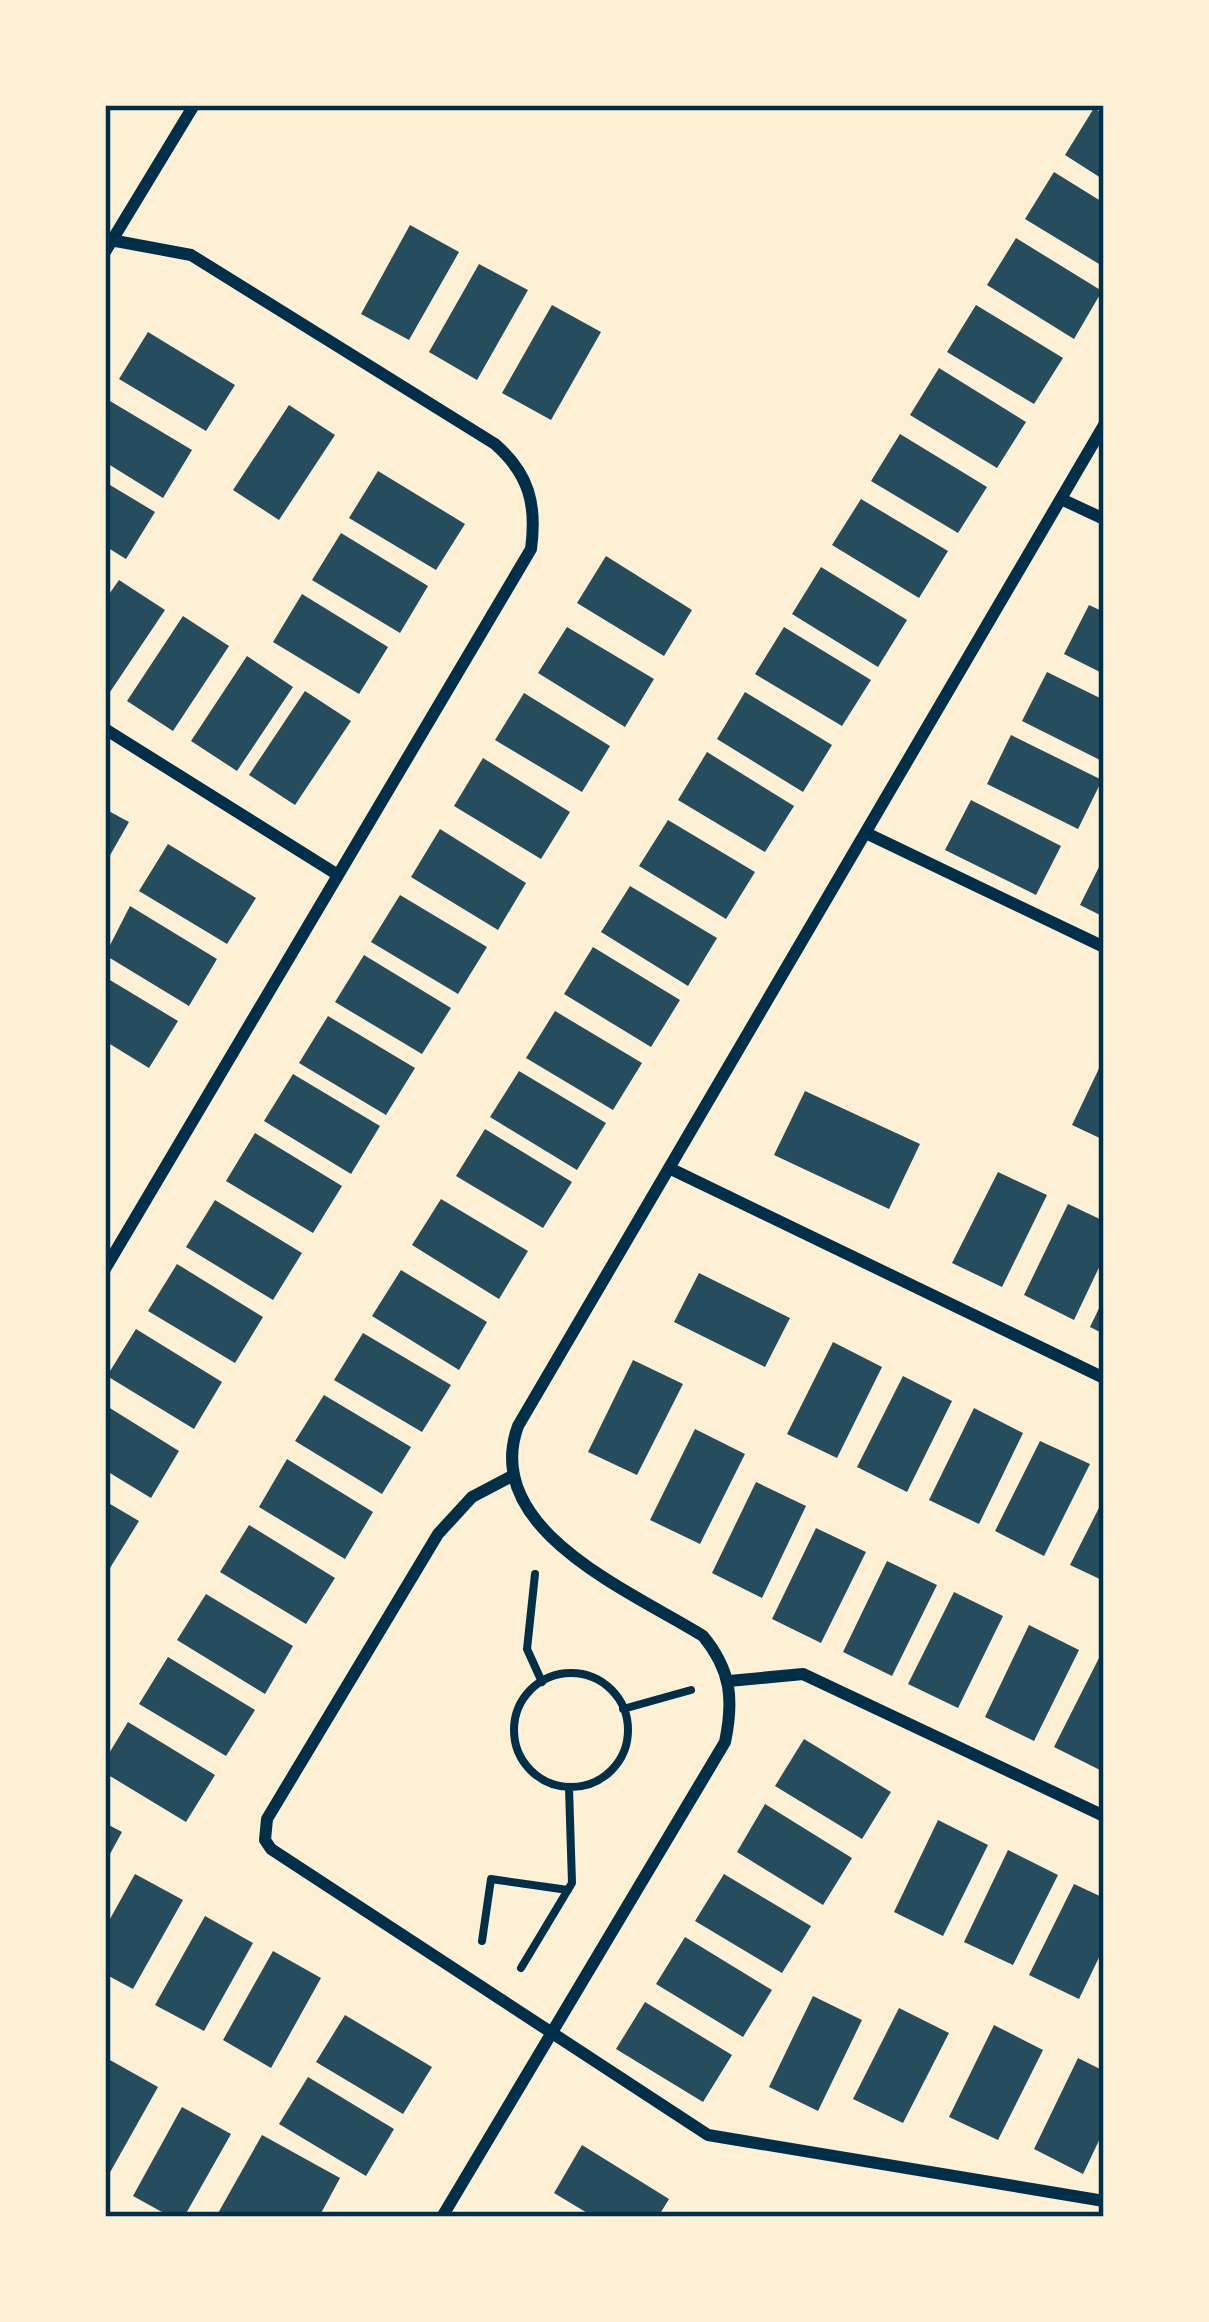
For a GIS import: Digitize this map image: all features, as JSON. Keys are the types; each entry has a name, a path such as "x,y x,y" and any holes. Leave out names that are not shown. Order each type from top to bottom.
{"street":[{"path":"105,1269 111,1244 531,549 535,522 527,480 495,444 191,255 107,244 194,105"},
{"path":"442,2217 725,1742 729,1682 703,1636 541,1531 512,1476 518,1426 1104,425"},
{"path":"1061,499 1104,519"},
{"path":"105,729 338,875"},
{"path":"866,833 1104,947"},
{"path":"669,1168 1104,1378"},
{"path":"512,1476 472,1497 438,1534 264,1830 271,1850 708,2135 1104,2201"},
{"path":"729,1682 803,1674 1104,1816"}],"path":[{"path":"541,1531 526,1649 542,1682"},
{"path":"557,1675 589,1676 616,1695 623,1709 627,1741 613,1769 585,1786 569,1787 539,1777 518,1752 514,1720 520,1705 542,1682 557,1675"},
{"path":"623,1709 729,1682"},
{"path":"502,2000 574,1874 569,1787"},
{"path":"475,1984 491,1879 568,1890"}],"building":[{"path":"1094,108 1104,115 1104,180 1065,155"},
{"path":"1054,172 1104,203 1104,267 1025,219"},
{"path":"410,225 459,252 409,340 361,314"},
{"path":"1016,238 1102,291 1074,339 987,285"},
{"path":"479,264 528,290 477,380 429,352"},
{"path":"552,305 601,332 551,420 502,393"},
{"path":"976,305 1063,358 1034,404 947,352"},
{"path":"148,332 235,385 206,431 119,379"},
{"path":"939,368 1026,422 997,468 910,415"},
{"path":"105,398 192,450 163,498 105,462"},
{"path":"289,405 335,435 279,520 233,490"},
{"path":"900,434 987,487 958,533 871,481"},
{"path":"378,471 465,524 436,570 349,518"},
{"path":"105,482 155,512 126,559 105,546"},
{"path":"861,499 948,551 919,598 832,545"},
{"path":"341,533 428,586 400,633 312,580"},
{"path":"606,556 692,610 664,656 577,603"},
{"path":"821,567 907,620 878,667 792,614"},
{"path":"119,580 165,610 108,695 105,600"},
{"path":"302,594 388,647 359,694 273,642"},
{"path":"1089,605 1104,612 1104,674 1064,654"},
{"path":"183,616 229,646 173,731 127,701"},
{"path":"567,627 654,679 625,727 538,673"},
{"path":"784,627 871,680 842,726 755,674"},
{"path":"247,656 293,687 237,771 191,741"},
{"path":"1047,672 1104,700 1104,762 1022,721"},
{"path":"305,691 351,721 295,805 249,775"},
{"path":"745,692 832,745 803,792 717,739"},
{"path":"524,693 610,746 582,792 495,740"},
{"path":"1011,735 1102,780 1078,829 987,784"},
{"path":"707,752 794,806 765,852 678,800"},
{"path":"483,758 570,812 541,859 454,806"},
{"path":"971,800 1061,846 1036,895 945,850"},
{"path":"105,809 129,822 105,864"},
{"path":"668,820 755,872 726,919 639,866"},
{"path":"440,829 526,883 498,930 411,877"},
{"path":"168,844 256,898 227,944 139,891"},
{"path":"1104,857 1104,917 1080,905"},
{"path":"630,886 717,938 688,986 601,932"},
{"path":"400,895 487,947 458,994 371,942"},
{"path":"130,906 217,959 189,1006 105,955"},
{"path":"593,947 680,1000 651,1047 564,994"},
{"path":"364,955 451,1008 422,1054 335,1002"},
{"path":"105,977 178,1021 149,1068 105,1041"},
{"path":"555,1011 642,1063 613,1110 526,1058"},
{"path":"328,1016 415,1068 386,1115 299,1063"},
{"path":"1104,1058 1104,1140 1072,1125"},
{"path":"519,1071 606,1123 577,1170 490,1117"},
{"path":"293,1074 380,1126 351,1174 264,1121"},
{"path":"805,1091 920,1144 889,1209 774,1155"},
{"path":"485,1129 572,1182 543,1228 456,1176"},
{"path":"255,1133 342,1186 313,1233 226,1181"},
{"path":"998,1172 1047,1195 1002,1287 952,1263"},
{"path":"441,1199 528,1251 499,1299 412,1245"},
{"path":"215,1200 302,1253 273,1300 186,1247"},
{"path":"1068,1204 1104,1221 1104,1257 1074,1320 1024,1295"},
{"path":"177,1264 263,1317 235,1363 148,1311"},
{"path":"401,1270 487,1322 459,1370 372,1316"},
{"path":"699,1273 790,1318 765,1367 674,1322"},
{"path":"1104,1298 1104,1334 1090,1327"},
{"path":"136,1329 222,1382 194,1429 107,1376"},
{"path":"363,1333 451,1385 422,1432 334,1380"},
{"path":"833,1342 882,1367 837,1458 787,1434"},
{"path":"633,1360 683,1384 637,1475 588,1452"},
{"path":"903,1376 952,1401 907,1492 857,1467"},
{"path":"324,1395 411,1447 382,1494 295,1441"},
{"path":"105,1405 179,1451 151,1498 105,1470"},
{"path":"974,1408 1023,1433 979,1524 929,1500"},
{"path":"695,1429 745,1454 700,1544 650,1520"},
{"path":"1040,1441 1090,1464 1044,1556 995,1531"},
{"path":"287,1459 373,1512 345,1559 259,1507"},
{"path":"756,1482 806,1506 762,1598 712,1573"},
{"path":"1104,1498 1104,1581 1070,1565"},
{"path":"105,1501 139,1521 110,1568 105,1565"},
{"path":"249,1525 335,1578 306,1624 220,1572"},
{"path":"816,1528 866,1552 821,1643 772,1619"},
{"path":"887,1561 937,1585 892,1676 843,1652"},
{"path":"954,1592 1003,1616 958,1708 908,1684"},
{"path":"206,1594 293,1646 265,1694 177,1640"},
{"path":"1029,1625 1079,1650 1034,1741 985,1717"},
{"path":"1100,1656 1104,1658 1104,1772 1054,1747"},
{"path":"168,1657 255,1710 226,1756 139,1704"},
{"path":"128,1722 215,1775 186,1822 105,1773 105,1760"},
{"path":"804,1739 891,1792 862,1839 775,1786"},
{"path":"765,1804 852,1858 823,1905 737,1852"},
{"path":"938,1820 988,1845 943,1936 894,1912"},
{"path":"105,1823 122,1832 105,1863"},
{"path":"1008,1850 1058,1875 1013,1965 964,1942"},
{"path":"135,1874 183,1900 133,1989 105,1974 105,1928"},
{"path":"724,1874 811,1926 782,1973 695,1921"},
{"path":"1074,1884 1104,1898 1104,1947 1079,1999 1029,1975"},
{"path":"205,1916 253,1943 204,2031 155,2005"},
{"path":"685,1937 772,1990 743,2037 656,1984"},
{"path":"273,1951 321,1978 271,2068 223,2040"},
{"path":"813,1996 862,2020 818,2111 769,2087"},
{"path":"645,2002 732,2055 703,2102 616,2049"},
{"path":"899,2008 949,2033 903,2123 853,2099"},
{"path":"345,2015 432,2067 403,2114 316,2062"},
{"path":"994,2025 1043,2050 998,2140 949,2117"},
{"path":"1078,2058 1104,2071 1104,2130 1083,2174 1034,2149"},
{"path":"110,2060 158,2087 108,2176 105,2069"},
{"path":"308,2077 394,2129 366,2176 279,2124"},
{"path":"182,2107 231,2134 184,2217 171,2217 133,2196"},
{"path":"262,2135 340,2178 319,2217 217,2215"},
{"path":"582,2145 669,2199 658,2217 594,2217 554,2193"}]}
